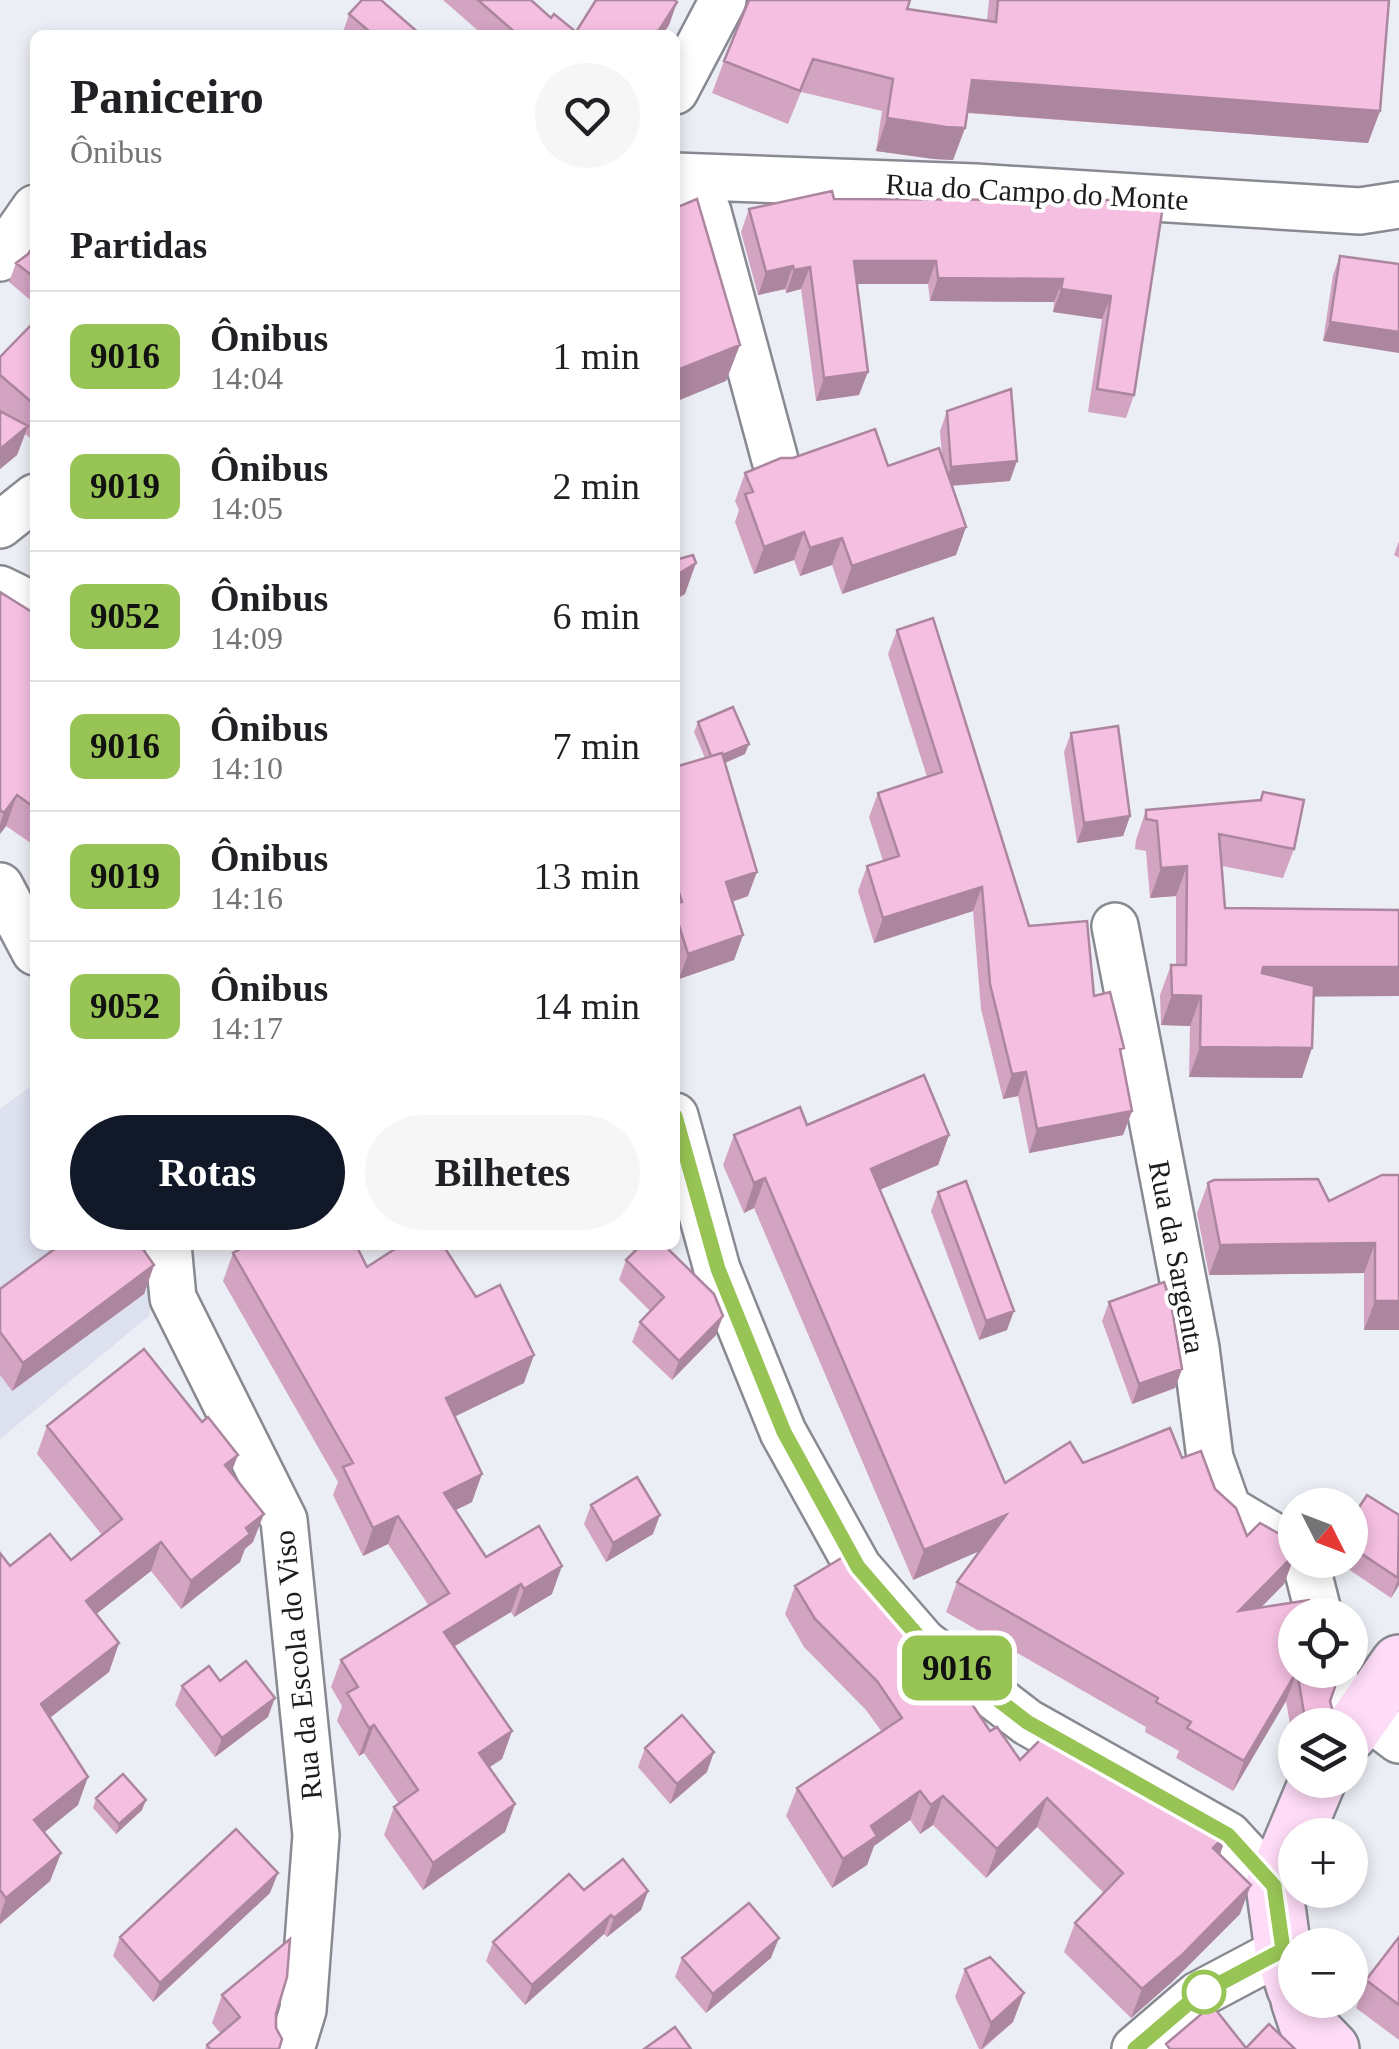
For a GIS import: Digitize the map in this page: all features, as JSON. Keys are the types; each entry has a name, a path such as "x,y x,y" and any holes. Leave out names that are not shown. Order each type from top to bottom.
{"street":[{"path":"680,82 723,0"},
{"name":"Rua do Campo do Monte","path":"680,178 976,187 1360,211 1399,206"},
{"path":"680,183 708,212 774,460"},
{"path":"0,258 30,215"},
{"path":"0,525 30,500"},
{"path":"0,589 30,604"},
{"path":"0,886 30,943"},
{"name":"Rua da Sargenta","path":"1115,926 1196,1348 1210,1458 1228,1508 1278,1539"},
{"path":"680,1134 718,1269 776,1414 858,1567 923,1642 1027,1722 1228,1835 1274,1886 1282,1928"},
{"name":"Rua da Escola do Viso","path":"168,1250 173,1298 284,1520 316,1835 303,2010 291,2049"},
{"path":"1338,1688 1371,1729 1399,1664"},
{"path":"1274,1886 1311,1798"},
{"path":"1135,2049 1198,1995 1278,1981"},
{"path":"1305,2018 1330,2049"}],"shaded area":[{"path":"30,1087 30,1250 138,1250 153,1291 149,1316 0,1439 0,1109"}],"building":[{"path":"362,0 381,0 415,30 368,30 349,14"},
{"path":"478,0 531,0 551,18 554,14 574,30 512,30"},
{"path":"596,0 677,2 659,30 577,30"},
{"path":"749,0 910,0 907,9 996,22 998,0 1389,0 1380,111 972,80 965,128 887,118 893,79 813,59 800,91 724,61"},
{"path":"832,191 834,199 1120,200 1163,206 1134,395 1097,389 1111,296 1061,289 1063,279 938,278 936,261 854,261 868,372 824,378 810,267 766,272 749,209"},
{"path":"697,199 740,345 680,369 680,206"},
{"path":"30,251 30,274 16,263"},
{"path":"1340,256 1399,264 1399,332 1330,322"},
{"path":"30,326 30,401 0,375 0,357"},
{"path":"1011,389 1017,461 951,467 947,411"},
{"path":"0,411 28,426 0,449"},
{"path":"875,429 888,466 939,448 966,527 852,566 842,538 810,548 804,532 764,547 745,494 753,492 745,473"},
{"path":"693,555 696,563 680,573 680,559"},
{"path":"0,592 30,611 30,804 17,795 4,813 0,810"},
{"path":"933,618 1029,926 1087,921 1094,996 1110,992 1124,1048 1120,1049 1132,1111 1037,1129 1026,1072 1012,1074 990,984 982,887 883,918 867,866 899,856 878,793 942,772 897,630"},
{"path":"733,707 749,744 711,756 698,722"},
{"path":"1118,726 1130,816 1084,823 1071,733"},
{"path":"722,753 757,872 726,882 743,935 688,954 680,929 680,766"},
{"path":"1263,792 1304,800 1294,849 1219,834 1225,908 1399,910 1399,967 1263,967 1262,973 1314,986 1312,1048 1200,1047 1201,996 1172,995 1171,965 1186,965 1187,866 1161,868 1157,821 1146,819 1146,810 1261,800"},
{"path":"924,1075 949,1135 871,1169 1005,1483 1070,1442 1083,1463 1170,1428 1182,1458 1201,1451 1215,1489 1236,1508 1247,1536 1260,1523 1278,1533 1278,1571 1239,1611 1278,1605 1278,1688 1287,1688 1244,1761 1187,1728 1191,1722 1156,1702 1158,1698 957,1582 1006,1515 924,1550 765,1178 754,1183 734,1135 800,1107 807,1125"},
{"path":"1382,1175 1399,1175 1399,1301 1375,1301 1375,1243 1220,1245 1208,1183 1214,1180 1318,1179 1329,1201"},
{"path":"966,1181 1014,1311 986,1321 938,1192"},
{"path":"53,1250 144,1250 154,1265 23,1363 0,1332 0,1289"},
{"path":"358,1250 367,1267 393,1250 446,1250 476,1297 500,1285 534,1355 446,1398 482,1474 444,1493 486,1557 539,1526 562,1566 524,1589 521,1584 444,1632 512,1731 479,1753 515,1804 433,1863 394,1807 418,1790 347,1693 358,1687 341,1660 449,1593 398,1516 373,1528 343,1467 353,1463 233,1253"},
{"path":"636,1250 669,1250 714,1294 723,1316 679,1361 640,1322 664,1297 626,1260"},
{"path":"1164,1282 1182,1369 1139,1384 1109,1302"},
{"path":"144,1349 202,1422 208,1417 238,1455 225,1465 264,1514 246,1528 250,1534 191,1581 161,1542 86,1601 119,1643 41,1704 88,1777 34,1820 61,1853 6,1898 0,1890 0,1553 10,1566 50,1534 71,1560 122,1519 47,1426"},
{"path":"637,1477 660,1515 613,1543 591,1505"},
{"path":"1368,1496 1399,1515 1398,1578 1368,1558"},
{"path":"843,1557 960,1676 955,1679 990,1731 997,1727 1020,1760 1050,1730 1110,1764 1144,1797 1152,1788 1228,1833 1213,1848 1251,1885 1142,1989 1075,1923 1123,1873 1047,1798 997,1849 943,1796 931,1805 920,1791 871,1826 877,1836 843,1859 797,1788 902,1718 877,1681 815,1619 795,1586"},
{"path":"246,1661 275,1698 222,1738 182,1686 209,1666 220,1681"},
{"path":"1300,1688 1335,1688 1332,1708 1303,1708"},
{"path":"682,1715 714,1752 677,1784 645,1748"},
{"path":"123,1774 146,1800 119,1824 96,1798"},
{"path":"236,1829 278,1873 160,1983 120,1937"},
{"path":"623,1859 648,1891 614,1918 611,1915 532,1985 493,1942 569,1874 584,1890"},
{"path":"749,1903 779,1938 713,1994 682,1958"},
{"path":"1399,1937 1399,2005 1368,1982"},
{"path":"290,1939 287,1977 276,2014 276,2028 282,2039 279,2049 210,2049 207,2045 240,2017 222,1995"},
{"path":"990,1957 1024,1993 991,2023 965,1969"},
{"path":"1212,2005 1246,2048 1269,2024 1295,2049 1170,2049 1166,2044"},
{"path":"675,2027 691,2049 644,2049"}],"bus line":[{"name":"9016","path":"680,1134 718,1269 784,1432 858,1567 923,1642 1027,1722 1228,1835 1274,1886 1283,1950 1198,1995 1135,2049"}]}
